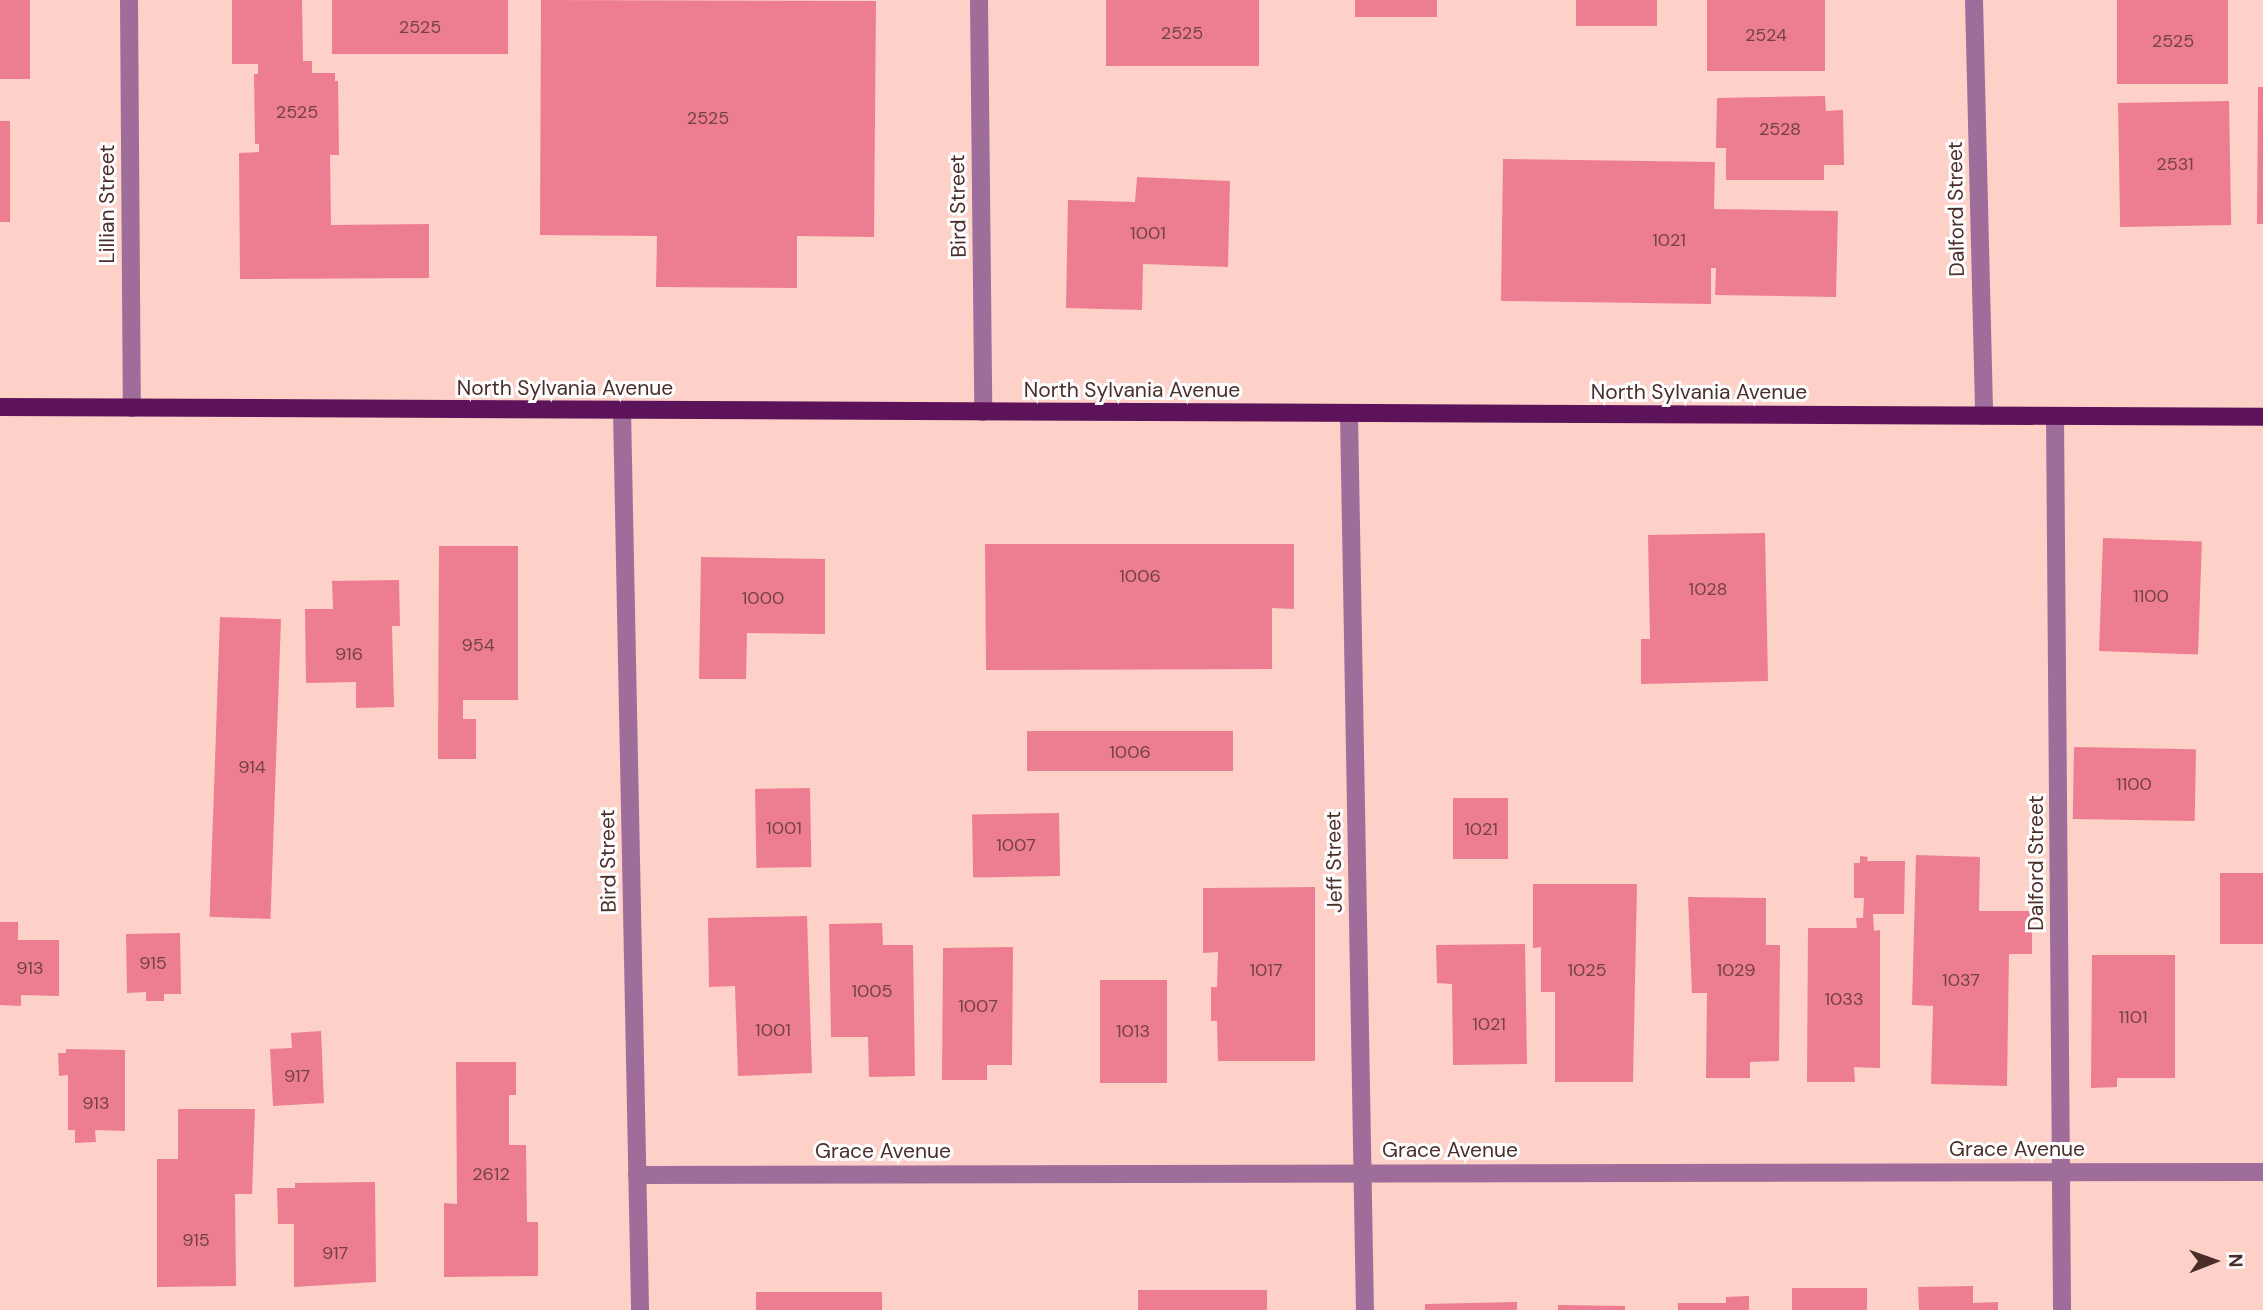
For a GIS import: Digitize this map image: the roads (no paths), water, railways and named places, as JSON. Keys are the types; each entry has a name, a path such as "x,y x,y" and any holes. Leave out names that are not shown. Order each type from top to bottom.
{"main road":[{"name":"North Sylvania Avenue","path":"0,407 2263,418"}],"street":[{"name":"Lillian Street","path":"129,0 132,408"},
{"name":"Bird Street","path":"979,0 983,412"},
{"name":"Dalford Street","path":"1974,0 1984,416"},
{"name":"Bird Street","path":"622,411 640,1310"},
{"name":"Jeff Street","path":"1349,414 1365,1310"},
{"name":"Dalford Street","path":"2055,416 2062,1310"},
{"name":"Grace Avenue","path":"637,1175 2263,1172"}]}
